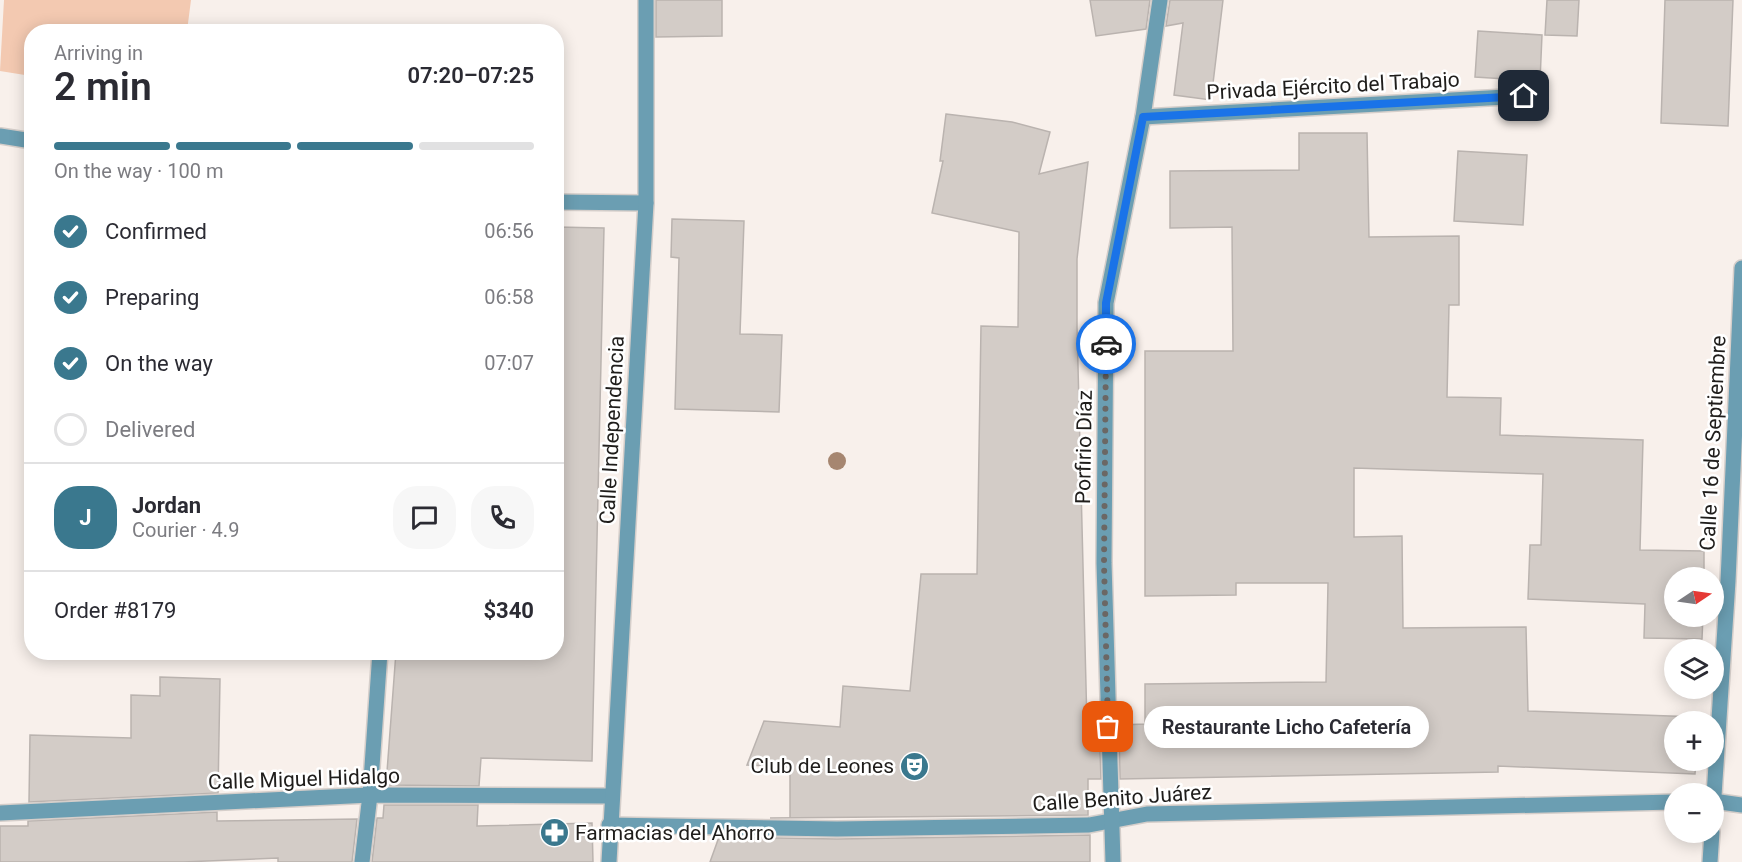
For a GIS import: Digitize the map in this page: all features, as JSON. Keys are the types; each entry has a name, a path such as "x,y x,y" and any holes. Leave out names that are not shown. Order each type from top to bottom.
{"street":[{"name":"Calle Independencia","path":"609,862 610,796 646,203 646,0"},
{"name":"Porfirio Díaz","path":"1113,862 1104,563 1106,303 1143,117 1160,0"},
{"name":"Privada Ejército del Trabajo","path":"1143,117 1524,96"},
{"path":"0,136 24,140"},
{"path":"564,202 646,203"},
{"name":"Calle 16 de Septiembre","path":"1714,783 1728,581 1742,268"},
{"path":"362,862 370,795 380,660"},
{"name":"Calle Miguel Hidalgo","path":"0,813 370,795 610,796"},
{"name":"Calle Benito Juárez","path":"609,825 837,829 1089,825 1147,814 1664,802"},
{"path":"1724,803 1742,805"},
{"path":"1710,862 1711,843"}],"shaded area":[{"path":"4,0 191,0 188,24 24,24 24,75 0,71"}],"building":[{"path":"656,0 722,0 722,36 656,37"},
{"path":"1090,0 1150,0 1146,29 1096,36"},
{"path":"1170,0 1223,0 1211,100 1174,95 1183,23 1166,26"},
{"path":"1547,0 1579,0 1577,36 1545,35"},
{"path":"1665,0 1733,0 1728,126 1661,123"},
{"path":"1478,31 1542,35 1540,81 1475,77"},
{"path":"946,114 1012,122 1050,132 1039,174 1088,162 1077,259 1077,327 1087,725 1099,725 1101,779 1088,779 1088,815 790,818 790,767 747,765 764,721 840,727 843,686 910,691 921,574 977,574 981,326 1018,327 1019,232 932,213 943,161 940,161"},
{"path":"1299,133 1367,133 1369,237 1459,236 1459,305 1449,305 1447,397 1501,398 1500,435 1643,440 1640,550 1704,551 1704,567 1664,567 1664,627 1703,627 1702,639 1644,638 1645,604 1528,599 1530,545 1541,545 1543,474 1354,468 1354,537 1402,536 1403,628 1526,627 1528,711 1664,716 1664,771 1695,771 1695,774 1498,766 1498,772 1120,779 1119,725 1145,724 1145,684 1326,682 1328,583 1236,583 1236,595 1145,596 1145,351 1233,351 1232,227 1170,228 1170,171 1299,170"},
{"path":"1458,151 1527,155 1523,225 1454,221"},
{"path":"672,219 744,221 740,334 782,335 779,412 675,409 679,258 671,257"},
{"path":"564,227 604,228 592,761 481,758 479,786 386,785 395,660 564,660"},
{"path":"160,677 220,679 218,793 29,802 30,735 131,738 131,695 160,696"},
{"path":"384,805 478,805 477,826 592,823 593,862 372,862 377,818 383,818"},
{"path":"217,812 217,821 357,819 352,862 278,862 278,858 183,862 0,862 0,826 28,826 28,821"},
{"path":"1090,835 1090,862 710,862 719,837 837,839"}],"way so far":[{"path":"1106,344 1104,563 1108,727"}],"place":[{"name":"Restaurante Licho Cafetería","path":"1108,727"},
{"name":"Club de Leones","path":"915,766"},
{"name":"Farmacias del Ahorro","path":"554,833"}],"route":[{"path":"1106,344 1106,303 1143,117 1524,96"}]}
